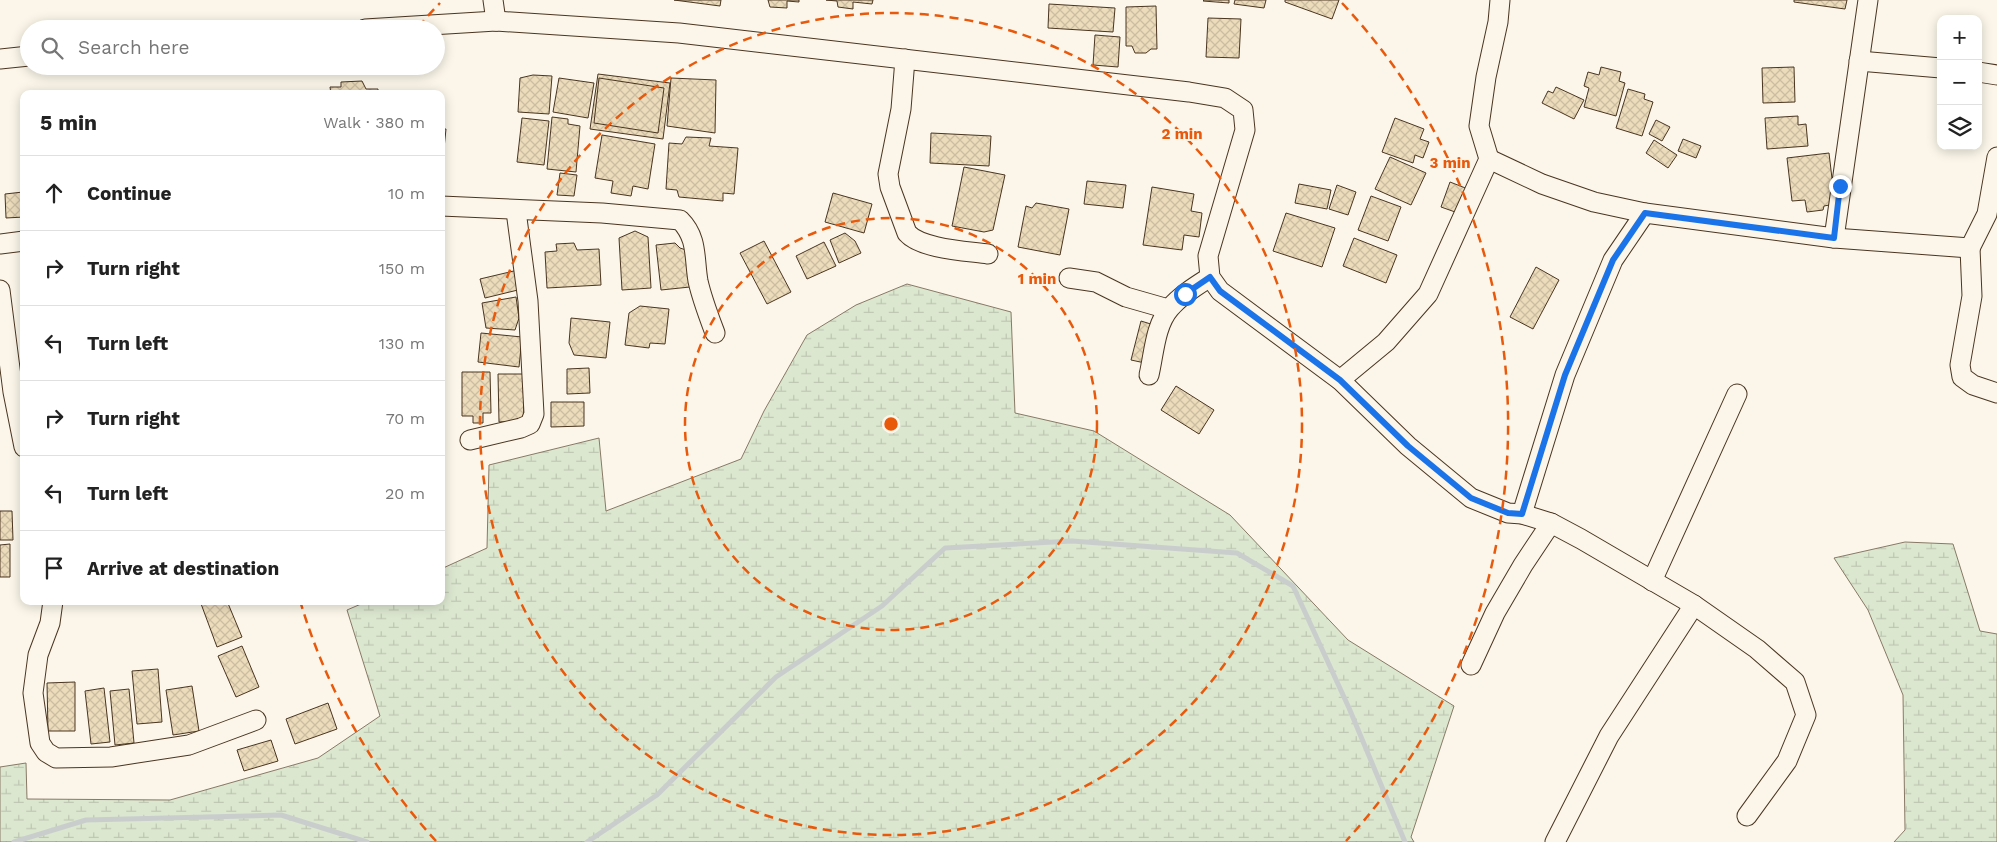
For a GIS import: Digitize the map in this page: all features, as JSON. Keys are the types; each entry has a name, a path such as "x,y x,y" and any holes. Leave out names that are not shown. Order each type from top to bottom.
{"street":[{"path":"493,0 496,21"},
{"path":"1340,380 1386,342 1428,294 1489,158 1479,126 1486,76 1498,22 1500,0"},
{"path":"1834,238 1868,0"},
{"path":"445,24 496,21 679,33 1189,92 1225,98 1243,110 1245,130 1208,256 1210,277 1220,291 1340,380 1408,446 1471,498 1508,513 1522,514 1551,523 1694,605 1757,649 1795,682 1806,715 1787,761 1747,816"},
{"path":"0,59 20,57"},
{"path":"905,59 901,109 888,174 890,187 907,233 911,238 923,244 988,254"},
{"path":"1859,60 1937,68"},
{"path":"1982,73 1997,75"},
{"path":"1489,158 1542,184 1594,202 1645,213 1834,238 1970,248"},
{"path":"1997,158 1987,214 1970,248 1972,296 1960,364 1962,377 1973,385 1997,393"},
{"path":"445,206 516,211 602,213 680,220 689,228 694,244 698,282 715,334"},
{"path":"470,440 521,428 530,424 534,414 528,301 516,211"},
{"path":"1522,514 1565,375 1613,260 1645,213"},
{"path":"0,244 20,242"},
{"path":"1149,375 1160,326 1168,309 1185,294 1210,277"},
{"path":"1068,278 1096,282 1126,297 1168,309"},
{"path":"0,290 13,392 20,427"},
{"path":"1652,581 1737,394"},
{"path":"1472,665 1495,613 1522,565 1551,523"},
{"path":"52,605 50,623 38,655 33,693 40,743 46,752 56,758 111,757 189,745 256,720"},
{"path":"1555,842 1609,736 1694,605"}],"green space":[{"path":"907,284 1011,312 1015,413 1094,431 1230,515 1348,640 1454,706 1411,837 1414,842 0,842 0,767 26,763 27,799 170,800 318,758 380,716 347,610 359,605 445,605 445,567 487,548 489,465 599,438 606,511 741,459 764,411 807,335 856,305"},
{"path":"1905,542 1953,544 1980,631 1997,634 1997,842 1894,842 1905,830 1903,695 1868,610 1834,558"}],"building":[{"path":"674,0 721,0 720,6"},
{"path":"768,0 799,0 799,2 787,1 787,8 770,7"},
{"path":"826,0 873,0 872,4 853,2 853,9 838,7 837,1"},
{"path":"1229,0 1229,3 1203,1"},
{"path":"1235,0 1266,0 1264,8 1234,4"},
{"path":"1285,0 1339,0 1332,19 1285,2"},
{"path":"1794,0 1847,0 1845,9 1794,2"},
{"path":"1049,4 1115,8 1113,32 1048,28"},
{"path":"1156,6 1157,49 1151,49 1146,53 1135,53 1132,46 1126,46 1126,7"},
{"path":"1208,18 1241,19 1239,58 1206,57"},
{"path":"1095,35 1120,37 1118,67 1093,65"},
{"path":"1601,67 1621,72 1619,81 1625,83 1616,116 1584,107 1589,88 1584,86 1588,72 1599,75"},
{"path":"1794,67 1795,102 1763,103 1762,68"},
{"path":"598,74 670,83 663,139 590,129"},
{"path":"533,75 552,76 549,114 518,112 520,78"},
{"path":"559,78 594,83 588,118 553,112"},
{"path":"599,78 664,88 658,133 594,123"},
{"path":"671,78 716,80 715,133 667,126"},
{"path":"362,81 366,89 378,90 330,90 330,87 341,87 341,82"},
{"path":"1556,87 1584,100 1574,119 1542,103 1548,91 1553,93"},
{"path":"1628,89 1645,94 1644,99 1653,102 1642,136 1616,128"},
{"path":"1798,116 1798,125 1806,124 1808,146 1767,149 1765,118"},
{"path":"552,117 568,119 568,124 580,126 576,172 547,169"},
{"path":"522,118 549,121 544,165 517,162"},
{"path":"1395,118 1424,129 1420,139 1429,142 1423,158 1415,155 1413,163 1382,152"},
{"path":"1656,120 1670,127 1662,141 1649,134"},
{"path":"931,133 991,136 989,166 930,163"},
{"path":"602,135 655,144 648,189 633,186 631,196 611,193 613,181 595,178"},
{"path":"686,137 711,138 709,146 738,148 734,194 723,193 723,201 679,197 677,190 666,189 669,143 682,144"},
{"path":"1683,139 1701,146 1696,158 1678,151"},
{"path":"1654,140 1677,155 1668,168 1646,153"},
{"path":"1829,153 1835,204 1824,206 1823,210 1807,212 1805,200 1792,201 1787,158"},
{"path":"1390,157 1426,173 1411,205 1375,189"},
{"path":"964,167 1005,175 993,230 984,232 952,226"},
{"path":"560,173 577,175 574,196 557,195"},
{"path":"1087,181 1126,185 1123,208 1084,204"},
{"path":"1450,182 1468,189 1458,213 1441,207"},
{"path":"1299,184 1331,190 1327,209 1295,203"},
{"path":"1337,185 1356,192 1348,215 1329,209"},
{"path":"1152,187 1194,194 1191,211 1202,213 1199,237 1184,235 1182,250 1143,245"},
{"path":"20,192 20,217 6,218 5,194"},
{"path":"833,193 872,204 864,233 825,222"},
{"path":"1371,196 1401,207 1388,241 1358,230"},
{"path":"1036,203 1069,209 1060,255 1018,247 1026,206 1032,208"},
{"path":"1286,213 1335,228 1322,267 1273,251"},
{"path":"635,231 648,237 651,288 622,290 619,238"},
{"path":"845,233 855,241 861,253 839,263 830,240"},
{"path":"1354,238 1397,255 1386,283 1343,266"},
{"path":"764,241 791,292 767,304 740,253"},
{"path":"824,242 836,266 807,279 796,256"},
{"path":"574,243 577,250 599,249 601,285 547,288 545,252 557,251 556,244"},
{"path":"675,243 680,248 686,250 690,287 661,290 656,245"},
{"path":"1536,267 1559,280 1533,329 1510,317"},
{"path":"518,270 522,289 485,298 480,279"},
{"path":"516,297 519,318 515,330 486,328 482,303"},
{"path":"640,306 669,309 665,344 650,343 649,348 625,345 629,313"},
{"path":"571,318 610,322 606,358 574,355 569,343"},
{"path":"1141,321 1154,325 1145,363 1131,360"},
{"path":"481,333 522,337 519,367 478,362"},
{"path":"589,368 590,393 567,394 567,369"},
{"path":"462,372 490,372 491,413 483,413 483,423 473,423 473,416 462,416"},
{"path":"498,374 523,374 524,421 499,422"},
{"path":"1176,386 1214,410 1199,434 1161,410"},
{"path":"551,402 584,402 584,426 551,427"},
{"path":"0,511 12,511 13,540 0,540"},
{"path":"10,544 10,577 0,577 0,545"},
{"path":"201,605 229,605 242,637 217,647"},
{"path":"242,646 259,687 236,697 218,656"},
{"path":"158,669 162,722 137,724 132,671"},
{"path":"75,682 75,731 48,731 47,683"},
{"path":"192,686 199,731 173,735 166,690"},
{"path":"104,688 110,742 91,744 85,691"},
{"path":"129,689 134,743 115,745 110,691"},
{"path":"328,703 337,729 295,744 286,719"},
{"path":"271,740 278,761 244,771 237,750"}],"waterway":[{"path":"587,842 657,795 776,677 882,606 945,548 1072,541 1237,553 1293,586 1349,708 1405,842"},
{"path":"14,842 86,820 281,815 367,842"}],"route":[{"path":"1185,294 1210,277 1220,291 1340,380 1408,446 1453,485 1485,505 1508,513 1522,514 1565,375 1613,260 1645,213 1834,238 1840,186"}]}
